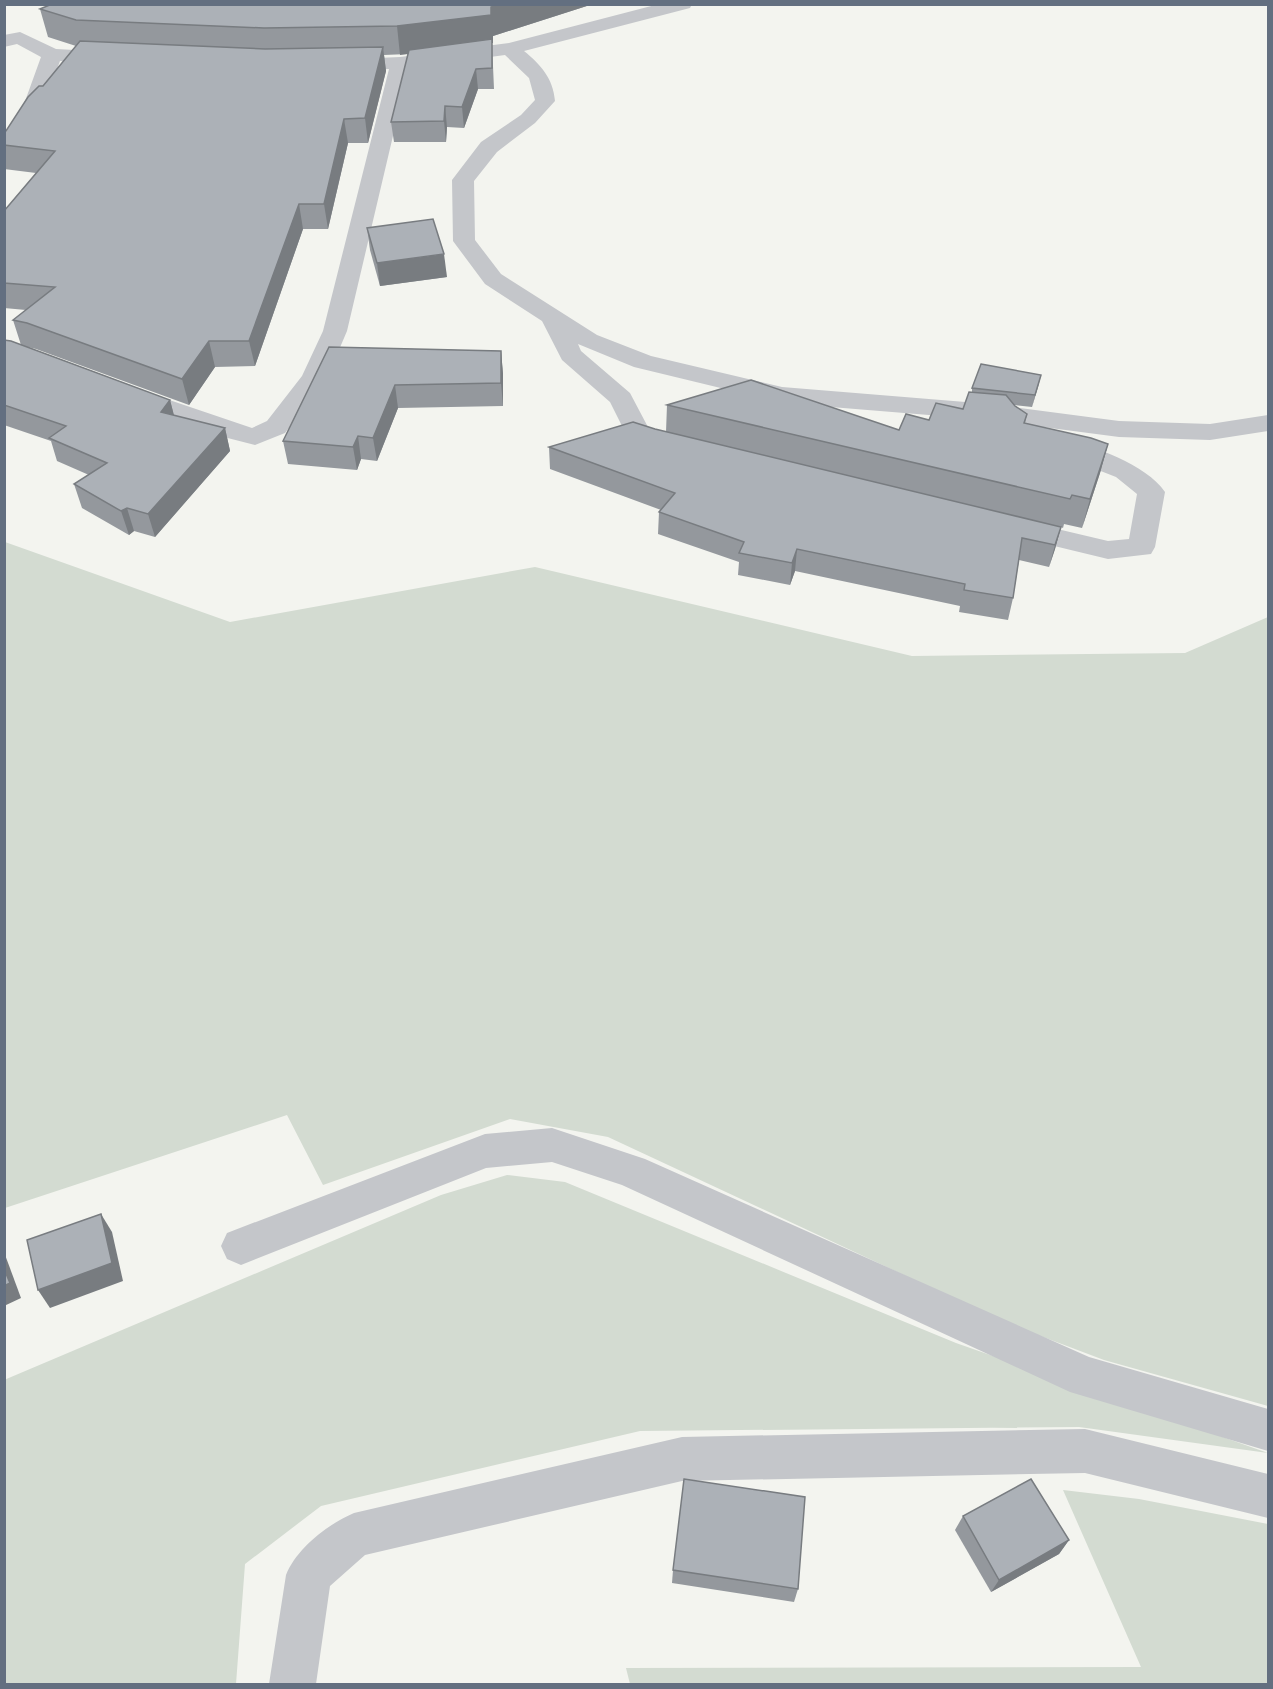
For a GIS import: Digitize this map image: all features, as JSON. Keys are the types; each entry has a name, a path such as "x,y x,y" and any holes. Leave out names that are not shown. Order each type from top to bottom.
{"street":[{"path":"317,64 400,63 509,49 683,4"},
{"path":"10,35 40,30"},
{"path":"10,35 52,56 131,59"},
{"path":"509,49 545,86 545,102 528,120 489,147 463,180 464,240 493,279 588,340 643,362 782,395 990,411 1119,429 1210,432 1269,423"},
{"path":"4,150 34,104 52,56"},
{"path":"112,388 221,428 255,437 276,427 314,378 335,331 400,63"},
{"path":"550,315 571,355 621,398 639,434 655,441 690,449"},
{"path":"621,398 643,362"},
{"path":"990,411 1038,437 1125,471 1152,492 1141,547 1108,550 992,522"},
{"path":"241,1246 485,1151 552,1145 631,1171 1085,1377 1269,1430"},
{"path":"293,1684 309,1575 354,1535 682,1459 1085,1451 1269,1496"}],"shaded area":[{"path":"5,542 230,622 535,567 912,656 1185,653 1268,617 1268,1406 1104,1360 1009,1324 608,1137 510,1119 323,1185 287,1115 5,1208"},
{"path":"507,1175 565,1182 956,1343 1268,1453 1079,1427 640,1431 321,1506 245,1564 236,1684 5,1684 4,1380 441,1195"},
{"path":"1063,1490 1139,1499 1268,1524 1268,1684 630,1684 626,1668 1141,1667"}],"building":[{"path":"52,4 500,4 491,7 491,15 397,26 264,28 76,20 40,9"},
{"path":"492,39 492,68 476,69 462,107 445,106 444,121 391,122 409,50"},
{"path":"80,41 265,49 383,47 365,118 344,119 324,204 299,204 249,341 209,341 182,379 13,320 55,287 4,283 4,211 55,151 4,145 4,132 28,97 39,86 43,86"},
{"path":"433,219 444,254 377,263 367,228"},
{"path":"4,340 170,400 161,412 225,428 148,514 127,508 121,511 74,484 107,463 49,438 66,426 4,405"},
{"path":"329,347 501,351 501,383 395,385 373,438 358,436 353,447 283,441"},
{"path":"981,364 1041,375 1035,395 972,388"},
{"path":"751,380 899,430 906,414 929,420 936,403 963,409 969,392 1006,395 1015,406 1027,414 1024,423 1108,444 1090,499 1072,495 1070,499 667,405"},
{"path":"633,422 1061,527 1055,545 1022,538 1013,598 964,590 965,584 797,549 792,563 739,553 744,542 659,512 675,493 549,447"},
{"path":"101,1214 112,1263 38,1290 27,1240"},
{"path":"4,1269 10,1283 4,1286"},
{"path":"684,1479 805,1497 798,1589 673,1570"},
{"path":"1031,1479 1069,1540 999,1580 963,1516"}]}
